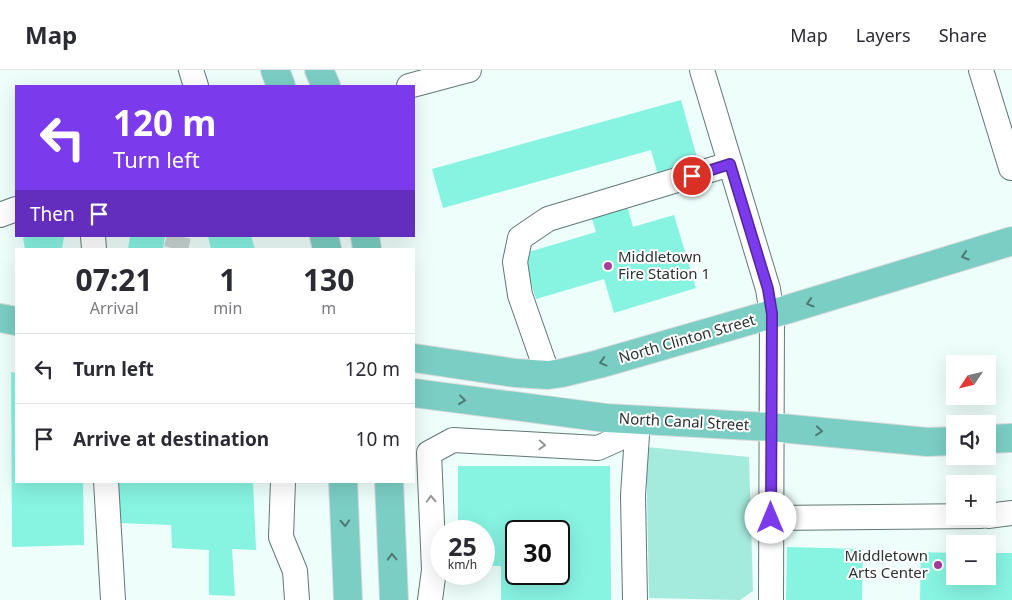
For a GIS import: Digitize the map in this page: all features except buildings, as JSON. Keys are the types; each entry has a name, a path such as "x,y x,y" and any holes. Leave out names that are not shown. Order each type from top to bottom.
{"main road":[{"path":"275,70 281,85"},
{"path":"319,70 326,85"},
{"name":"North Clinton Street","path":"415,358 515,373 548,375 599,364 1012,242"},
{"path":"0,318 15,321"},
{"name":"North Canal Street","path":"415,393 606,418 770,427 927,442 946,441"},
{"path":"996,439 1012,438"},
{"path":"343,483 348,600"},
{"path":"389,483 394,600"}],"street":[{"path":"191,70 196,85"},
{"path":"702,70 768,289 772,314 770,427 771,600"},
{"path":"981,70 1011,168"},
{"path":"412,85 460,71"},
{"path":"548,375 520,294 515,262 520,238 548,219 730,164"},
{"path":"0,215 15,209"},
{"path":"430,600 434,570 429,453 453,440 598,448 618,440 638,420"},
{"path":"635,600 633,495 638,420"},
{"path":"106,483 113,600"},
{"path":"283,483 281,537 295,571 297,600"},
{"path":"996,515 1012,513"},
{"path":"771,518 946,516"}],"green space":[{"path":"646,447 749,457 753,591 740,600 649,598"}],"tunnel":[{"path":"176,248 179,237"}],"place":[{"name":"Middletown Fire Station 1","path":"608,266"},
{"name":"Middletown Arts Center","path":"938,565"}],"route":[{"path":"692,176 730,164 768,289 772,314 771,518"}]}
